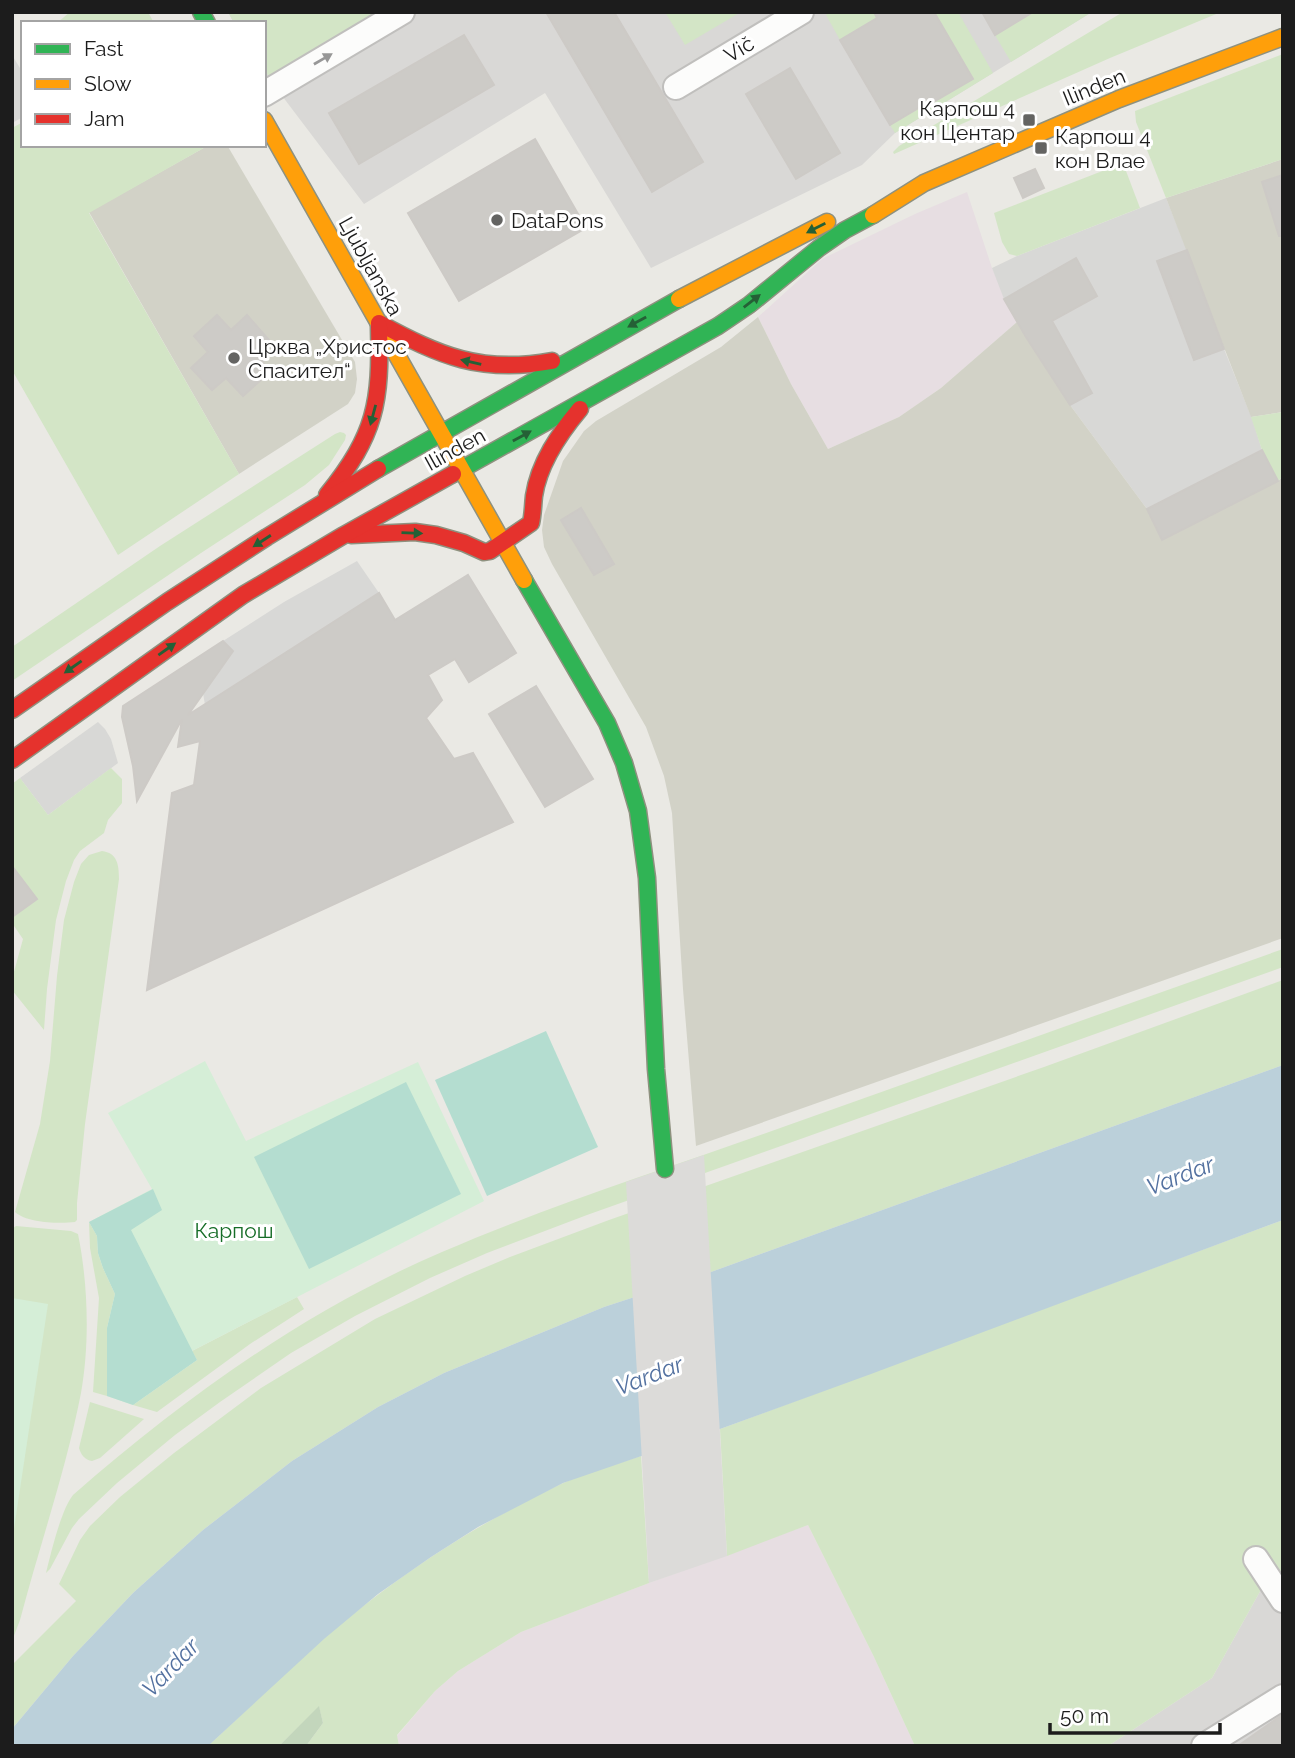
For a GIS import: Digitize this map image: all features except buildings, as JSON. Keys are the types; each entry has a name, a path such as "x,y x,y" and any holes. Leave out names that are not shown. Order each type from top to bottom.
{"street":[{"path":"266,93 402,12"},
{"name":"Vič","path":"676,87 802,12"},
{"name":"Ilinden","path":"12,760 243,595 344,535 718,326 819,248 924,183 1119,99 1283,37"},
{"name":"Ljubljanska","path":"266,124 612,732 624,762 638,811 647,878 656,1069 665,1169"},
{"name":"Ilinden","path":"12,710 167,601 320,504 441,432 688,294 825,223 904,187 924,183"},
{"path":"320,504 360,447 370,425 380,374 379,323 419,344 458,359 496,367 539,365 585,351"},
{"path":"344,535 415,532 436,535 487,552 531,523 539,477 551,448 559,434 589,399"},
{"path":"1256,1559 1283,1600"},
{"path":"1204,1746 1283,1697"}],"shaded area":[{"path":"228,12 1092,12 895,133 862,165 651,268 545,93 364,204 266,75 266,21 233,21"},
{"path":"12,55 21,70 21,118 12,123"},
{"path":"205,147 228,147 355,362 355,393 348,404 239,474 89,212"},
{"path":"1283,159 1283,412 1251,417 1166,198"},
{"path":"967,192 992,268 1017,322 941,388 899,417 828,449 791,384 758,317 822,259"},
{"path":"1166,198 1187,250 1158,261 1179,316 1208,305 1212,316 1183,328 1194,360 1224,349 1262,450 1147,509 1070,405 1052,321 1097,296 1076,259 1004,299 992,268"},
{"path":"758,317 791,384 828,449 899,417 941,388 1017,322 1070,405 1147,509 1162,540 1283,476 1283,938 696,1146 672,813 664,776 646,727 552,564 544,547 542,530 544,515 563,461 584,431 596,421 721,347"},
{"path":"357,561 379,593 205,705 203,693 233,652 223,641 284,602"},
{"path":"98,722 111,739 118,763 48,815 20,778"},
{"path":"808,1525 915,1746 399,1746 397,1736 435,1691 458,1671 521,1632"},
{"path":"1283,1571 1283,1746 1108,1746 1212,1678 1268,1577"}],"green space":[{"path":"70,12 148,12 153,21 59,21"},
{"path":"228,12 402,12 281,84 266,73 266,21 233,21"},
{"path":"665,12 741,12 685,45"},
{"path":"830,12 886,12 877,18 928,105 973,79 934,12 958,12 993,73 895,133 890,125 905,116 840,40 826,15"},
{"path":"1033,12 1092,12 1011,62 995,35"},
{"path":"1123,12 1221,12 894,154 899,146"},
{"path":"1283,54 1283,159 1166,198 1136,122 1135,111"},
{"path":"21,123 21,147 205,147 89,213 239,474 118,555 12,370 12,128"},
{"path":"1123,163 1140,208 1017,256 1009,254 1002,242 994,213"},
{"path":"1283,412 1283,476 1278,481 1262,450 1251,417"},
{"path":"340,432 346,435 345,440 329,465 305,485 12,681 12,647 160,546"},
{"path":"111,768 122,779 122,803 108,820 104,833 80,851 66,881 56,920 44,1030 12,990 12,979 23,939 12,923 12,917 36,899 12,866 12,784 20,778 48,815"},
{"path":"102,851 111,854 116,860 119,879 85,1124 77,1220 61,1223 35,1221 15,1212 40,1124 50,1061 64,920 81,864 89,855"},
{"path":"1283,949 1283,967 587,1215 430,1278 355,1316 291,1353 175,1435 79,1519 46,1573 61,1521 73,1495 158,1424 248,1359 343,1301 392,1275 442,1252 569,1202"},
{"path":"1283,980 1283,1065 711,1272 604,1307 444,1373 378,1407 292,1461 203,1530 133,1593 73,1656 12,1729 12,1665 76,1601 59,1584 80,1540 90,1526 120,1497 174,1453 261,1388 375,1319 465,1276 609,1220"},
{"path":"546,1031 598,1147 487,1196 435,1080"},
{"name":"Карпош","path":"205,1061 246,1141 418,1062 484,1201 192,1351 197,1360 133,1405 107,1396 107,1328 115,1294 98,1253 97,1236 89,1222 152,1189 108,1113"},
{"path":"406,1082 461,1194 309,1269 254,1157"},
{"path":"153,1189 162,1210 131,1230 197,1360 133,1405 107,1396 107,1328 115,1294 98,1253 97,1236 89,1222"},
{"path":"1283,1220 1283,1571 1268,1577 1212,1678 1108,1746 915,1746 808,1525 727,1556 720,1429"},
{"path":"89,1222 97,1236 98,1253 115,1294 107,1328 107,1396 93,1392 99,1298 90,1248"},
{"path":"16,1226 78,1234 86,1293 87,1334 84,1374 75,1422 12,1641 12,1229"},
{"path":"297,1297 304,1309 250,1344 157,1412 133,1405 197,1360 192,1351"},
{"path":"12,1298 48,1304 12,1542"},
{"path":"90,1402 144,1419 100,1458 92,1461 84,1457 79,1448"},
{"path":"641,1456 649,1583 521,1632 458,1671 435,1691 397,1735 399,1746 306,1746 323,1723 319,1707 279,1746 208,1746 334,1629 422,1563 467,1534 561,1484"},
{"path":"319,1706 323,1723 306,1746 279,1746"}],"water":[{"name":"Vardar","path":"1283,1065 1283,1220 871,1374 563,1483 478,1527 378,1594 324,1639 208,1746 12,1746 12,1729 73,1656 133,1593 203,1530 292,1461 378,1407 444,1373 604,1307 711,1272"}],"pier":[{"path":"704,1155 727,1556 649,1583 626,1182"}],"traffic: fast":[{"path":"201,12 206,21"},
{"path":"453,474 718,326 749,305 819,248 873,215"},
{"path":"378,469 679,299"},
{"path":"524,580 607,723 624,763 638,811 647,878 656,1069 665,1169"}],"traffic: slow":[{"path":"873,215 924,183 1119,99 1283,37"},
{"path":"266,124 524,580"},
{"path":"679,299 827,222"}],"traffic: jam":[{"path":"379,323 422,345 462,359 504,365 552,361"},
{"path":"327,495 356,454 372,416 379,376 379,326"},
{"path":"351,535 415,532 464,543 484,552 490,551 531,523 540,472 558,439 580,409"},
{"path":"12,710 167,602 378,469"},
{"path":"12,760 243,595 453,474"}],"place":[{"name":"Карпош 4 кон Центар","path":"1029,120"},
{"name":"Карпош 4 кон Влае","path":"1041,148"},
{"name":"DataPons","path":"497,220"},
{"name":"Црква „Христос Спасител“","path":"234,358"}]}
